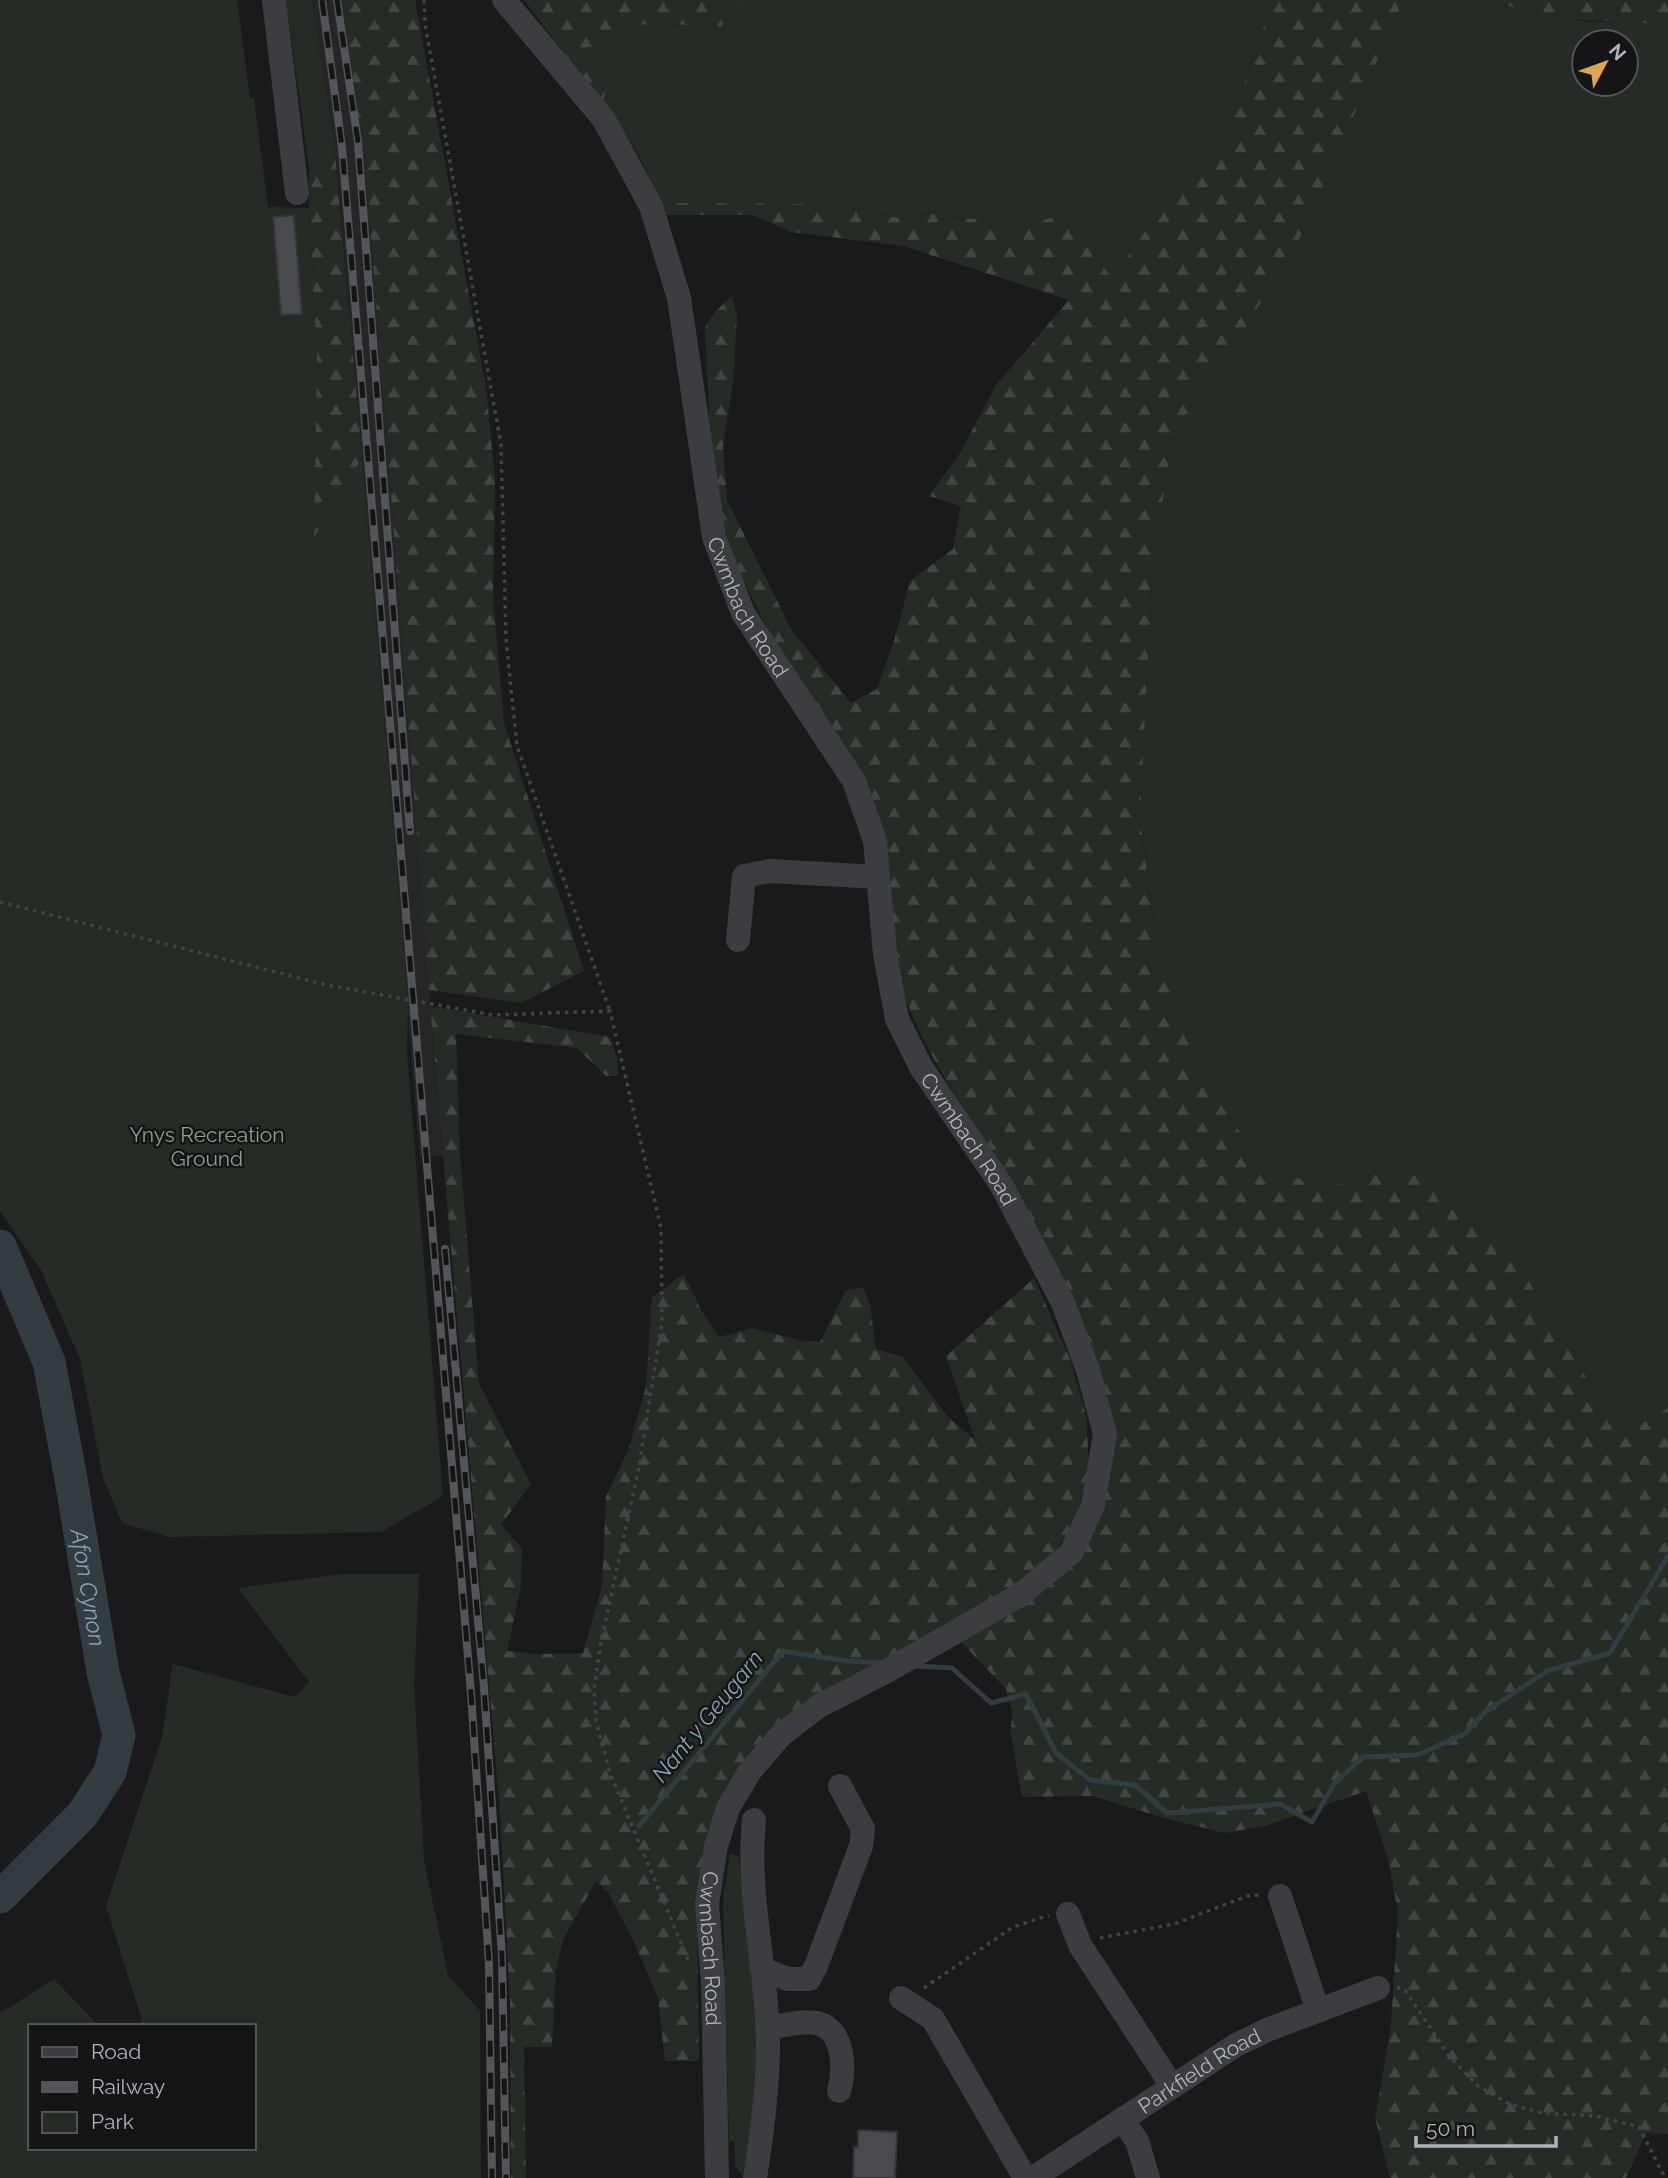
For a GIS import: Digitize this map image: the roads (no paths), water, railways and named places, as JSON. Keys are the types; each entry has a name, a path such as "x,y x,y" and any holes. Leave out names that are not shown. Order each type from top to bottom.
{"street":[{"path":"274,0 298,193"},
{"name":"Cwmbach Road","path":"504,0 603,118 651,206 679,298 714,537 743,614 854,780 875,841 885,954 897,1019 921,1067 1002,1186 1063,1303 1088,1370 1105,1434 1093,1505 1071,1553 1020,1595 887,1671 819,1706 781,1735 750,1771 728,1808 716,1846 707,1904 713,1982 717,2178"},
{"path":"738,940 744,876 770,871 878,877"},
{"path":"761,1968 787,1979 809,1979 816,1966 860,1846 863,1829 840,1786"},
{"name":"Cwmbach Road","path":"754,1820 751,1842 754,1892 768,2043 765,2112 755,2178"},
{"path":"1280,1896 1318,2011"},
{"path":"1068,1914 1078,1942 1172,2086"},
{"name":"Parkfield Road","path":"1033,2178 1236,2045 1378,1988"},
{"path":"909,1996 933,2019 1025,2178"},
{"path":"767,2028 799,2023 819,2024 831,2032 839,2044 844,2073 839,2091"},
{"path":"1122,2119 1137,2141 1148,2178"}],"waterway":[{"name":"Afon Cynon","path":"0,1246 49,1362 103,1672 119,1735 110,1772 82,1815 0,1897"},
{"name":"Nant y Geugarn","path":"916,1666 952,1668 991,1703 1026,1694 1056,1753 1090,1780 1135,1785 1167,1813 1280,1804 1312,1822 1334,1784 1363,1757 1417,1755 1465,1734 1485,1712 1547,1671 1610,1653 1668,1556"},
{"name":"Nant y Geugarn","path":"639,1826 783,1651 847,1661 882,1663"}],"railway":[{"path":"322,0 342,147 471,1693 489,1963 492,2178"},
{"path":"337,0 358,142 410,831"},
{"path":"445,1249 484,1687 502,1957 506,2178"}],"park label":[{"name":"Ynys Recreation Ground","path":"207,1146"}]}
